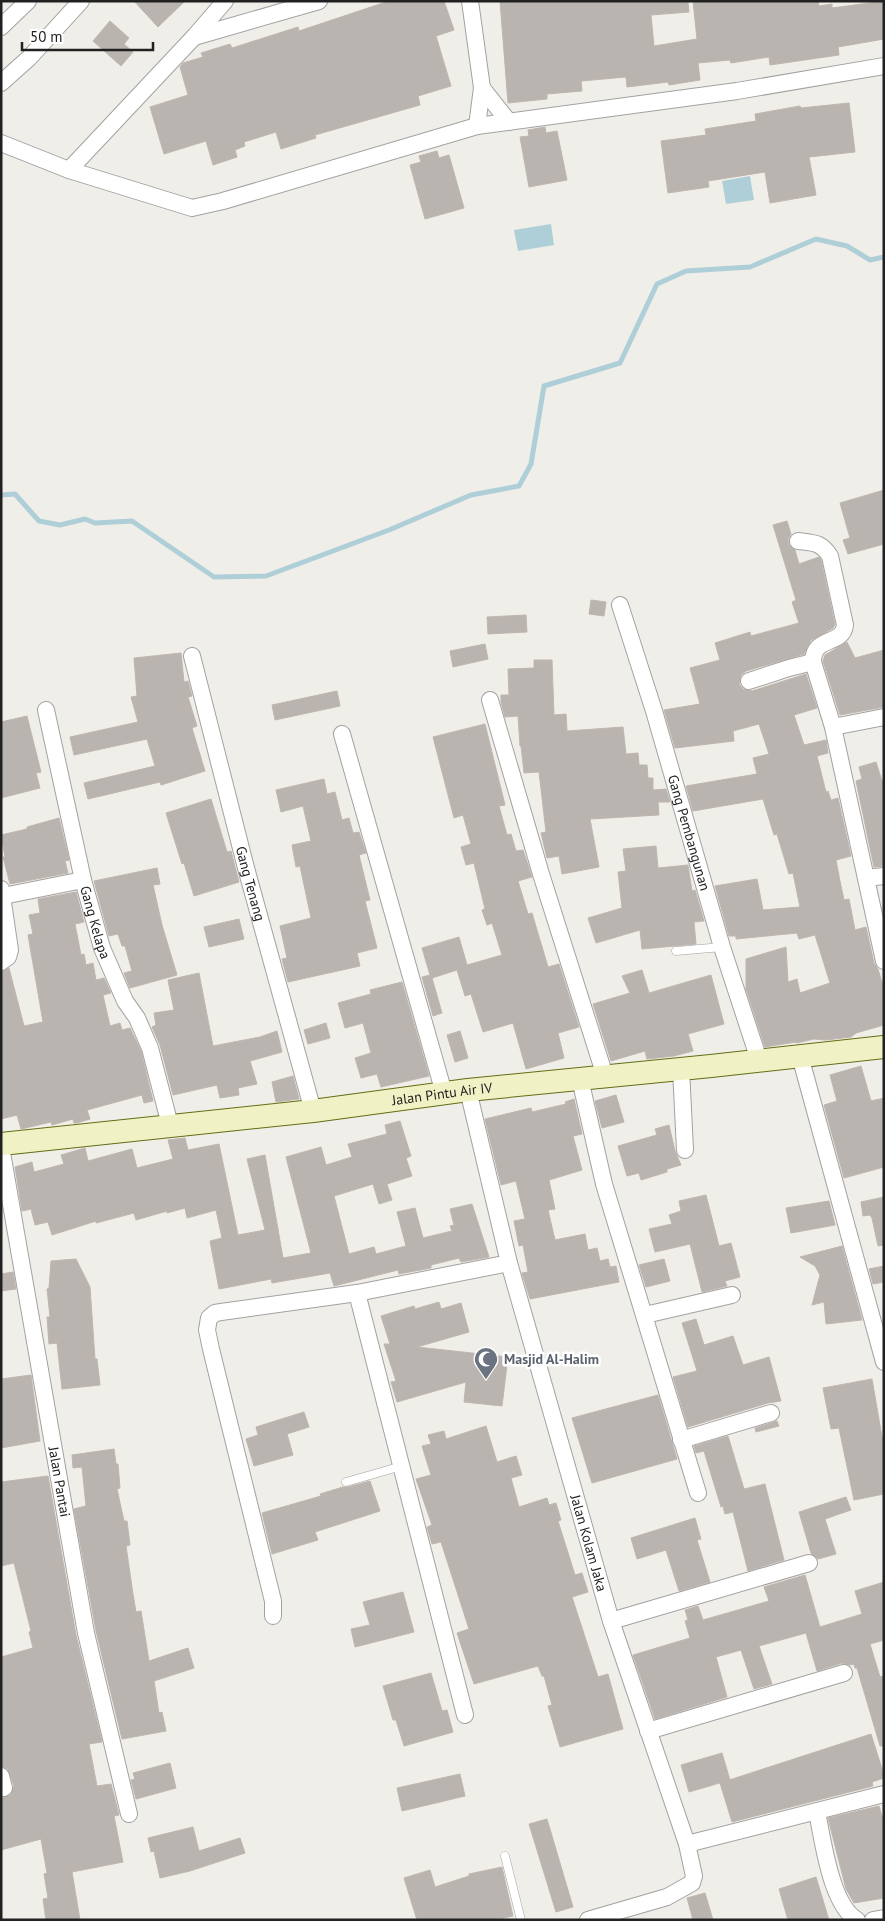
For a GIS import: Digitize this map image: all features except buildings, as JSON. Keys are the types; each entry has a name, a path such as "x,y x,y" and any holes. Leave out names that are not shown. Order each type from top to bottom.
{"main road":[{"name":"Jalan Pintu Air IV","path":"1,1145 170,1125 313,1111 468,1090 884,1047"}],"street":[{"path":"1,27 28,1"},
{"path":"1,83 29,58 81,1"},
{"path":"69,170 194,38 224,1"},
{"path":"194,38 320,1"},
{"path":"470,1 482,88 477,126"},
{"path":"1,143 69,170 192,208 223,201 477,126 737,91 884,66"},
{"path":"482,88 509,122"},
{"path":"798,541 824,546 830,556 845,625 845,630 841,635 817,647 813,655 813,662 833,727 884,961"},
{"name":"Gang Pembangunan","path":"620,605 654,711 722,947 758,1060"},
{"name":"Gang Tenang","path":"192,656 246,868 313,1111"},
{"path":"749,681 813,662"},
{"path":"490,700 541,874 605,1076"},
{"name":"Gang Kelapa","path":"46,710 83,880 102,948 110,971 125,1001 137,1018 150,1048 170,1125"},
{"path":"833,727 884,717"},
{"path":"342,734 444,1093"},
{"path":"866,878 884,876"},
{"path":"1,962 8,957 10,950 2,892 83,880"},
{"path":"800,1056 884,1362"},
{"path":"681,1069 685,1150"},
{"path":"580,1079 604,1184 698,1493"},
{"name":"Jalan Kolam Jaka","path":"468,1090 509,1263 610,1622 687,1844 694,1876 692,1883 667,1897 588,1920"},
{"name":"Jalan Pantai","path":"1,1145 86,1633 129,1814"},
{"path":"273,1616 273,1600 211,1349 207,1324 209,1318 215,1313 358,1293 509,1263"},
{"path":"358,1293 465,1715"},
{"path":"645,1315 732,1295"},
{"path":"681,1440 771,1413"},
{"path":"610,1622 809,1563"},
{"path":"648,1731 844,1673"},
{"path":"687,1844 884,1794"},
{"path":"816,1812 832,1879 841,1902 849,1915 858,1920"},
{"path":"873,1920 884,1918"}],"lane":[{"path":"676,952 722,947"},
{"path":"346,1482 402,1466"},
{"path":"505,1856 521,1920"}],"water":[{"path":"750,176 754,200 726,204 722,181"},
{"path":"551,224 554,245 518,251 514,230"}],"waterway":[{"path":"1,495 15,494 39,521 60,525 85,519 95,523 132,521 214,577 266,576 389,530 471,495 519,486 531,464 544,386 620,363 657,284 686,271 750,267 816,239 847,246 870,260 884,257"}],"place":[{"name":"Masjid Al-Halim","path":"486,1380"}]}
